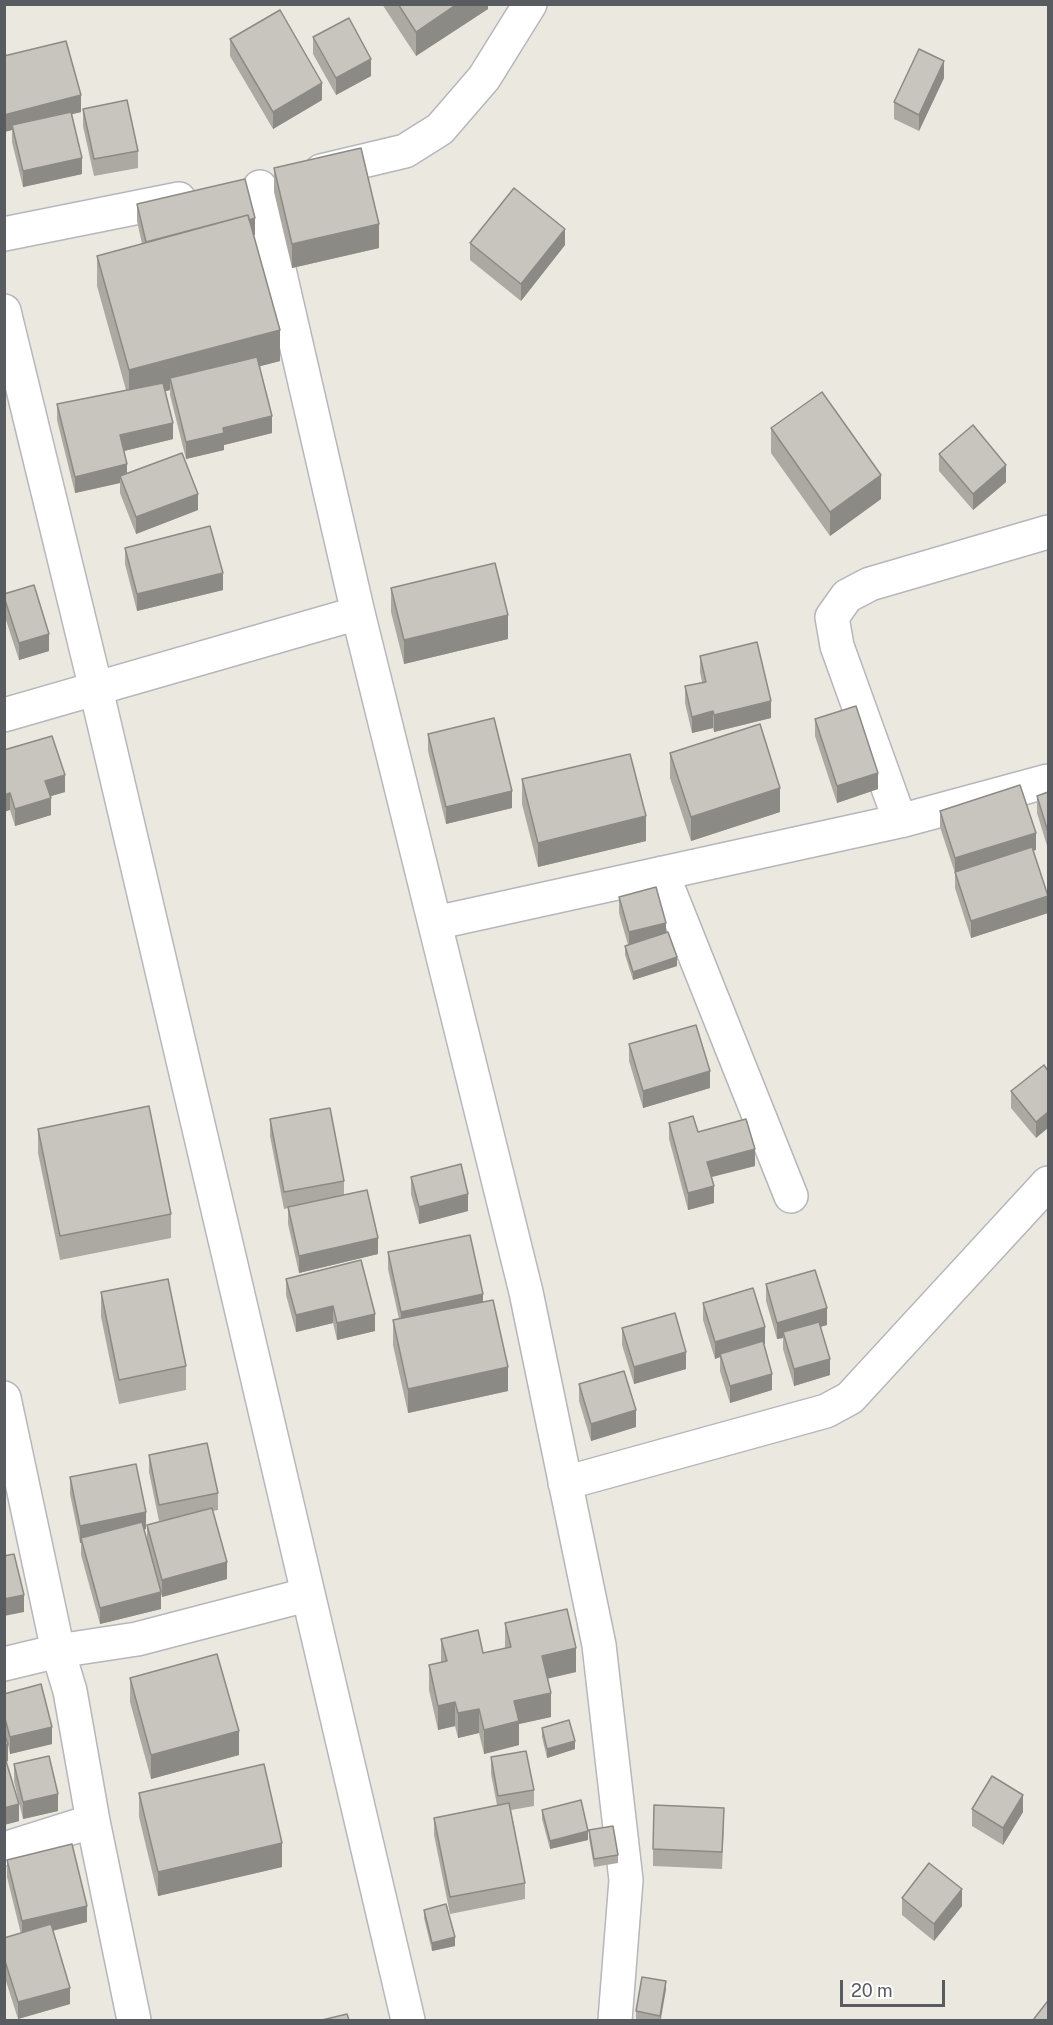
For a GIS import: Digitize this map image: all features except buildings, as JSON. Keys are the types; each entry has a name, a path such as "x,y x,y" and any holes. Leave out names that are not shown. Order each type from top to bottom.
{"street":[{"path":"4,234 260,187 405,151 440,129 484,78 530,4"},
{"path":"260,187 358,614 526,1292 599,1645 626,1880 615,2020"},
{"path":"4,311 96,689 306,1595 408,2020"},
{"path":"900,821 837,646 832,617 847,596 870,584 1048,532"},
{"path":"4,715 358,614"},
{"path":"435,924 900,821 1048,781"},
{"path":"662,873 791,1196"},
{"path":"565,1483 826,1412 850,1398 1048,1184"},
{"path":"4,1398 58,1652 70,1691 93,1821 134,2020"},
{"path":"4,1664 58,1652 137,1639 306,1595"},
{"path":"4,1850 93,1821"}]}
